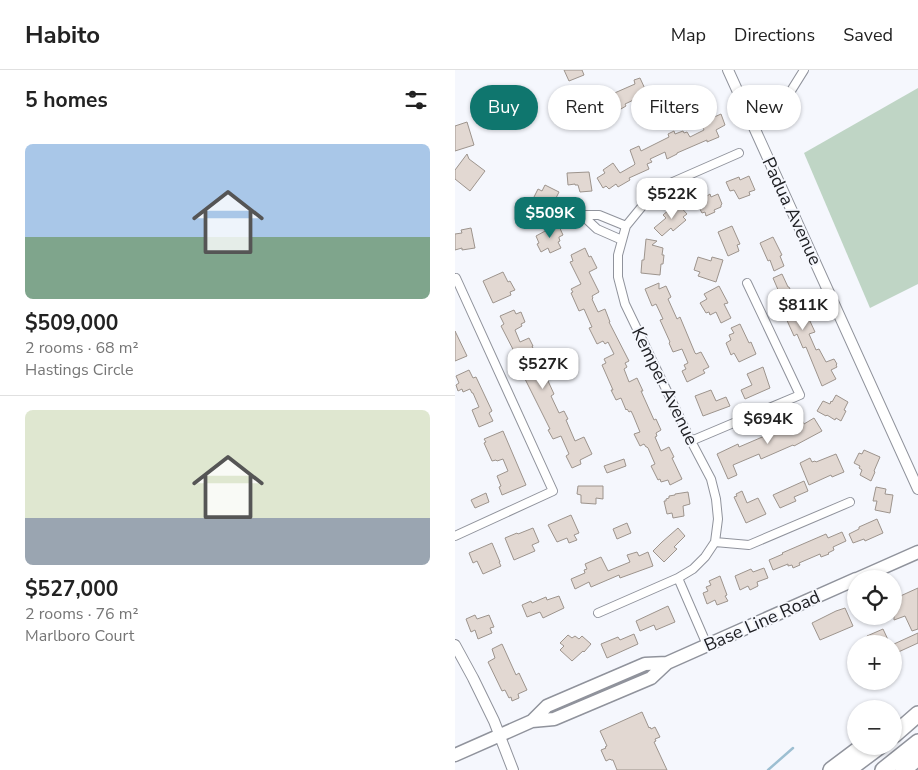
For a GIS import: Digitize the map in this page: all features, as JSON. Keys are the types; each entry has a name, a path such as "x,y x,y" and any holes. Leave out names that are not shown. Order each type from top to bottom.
{"highway":[{"path":"902,714 918,701"},
{"path":"902,728 918,714"},
{"path":"883,770 918,742"},
{"path":"831,770 851,755"},
{"path":"848,770 868,755"},
{"path":"903,770 918,758"}],"main road":[{"name":"Base Line Road","path":"877,570 918,552"},
{"name":"Base Line Road","path":"455,755 532,721 547,706 556,702 645,664 667,663 847,583"}],"street":[{"name":"Padua Avenue","path":"728,70 735,85"},
{"path":"795,85 804,70"},
{"name":"Padua Avenue","path":"755,130 918,489"},
{"name":"Kemper Avenue","path":"715,542 718,519 711,479 625,304 618,277 618,255 626,226 644,204 667,185 739,153"},
{"path":"622,240 597,229 582,215 599,215 626,226"},
{"path":"455,536 553,491 456,278"},
{"path":"691,441 801,395 747,283"},
{"path":"598,613 678,578 693,569 705,557 715,542 749,545 850,502"},
{"path":"678,578 707,646"},
{"path":"455,645 493,721 513,770"}],"green space":[{"path":"918,88 918,284 870,308 804,153"}],"building":[{"path":"564,70 582,70 584,75 569,81"},
{"path":"640,78 643,85 633,85 635,84 634,80"},
{"path":"631,86 631,101 621,109 621,90"},
{"path":"721,114 725,125 717,129 717,116"},
{"path":"467,122 474,145 455,151 455,126"},
{"path":"704,130 716,130 719,137 707,142 707,140 667,159 665,152 650,159 652,162 647,164 649,169 629,178 630,180 618,187 616,184 609,189 606,186 603,188 597,178 605,173 603,170 613,163 620,173 634,165 630,150 639,146 641,151 669,137 668,134 674,131 675,134 683,131 684,133 687,132 690,137"},
{"path":"467,154 469,159 485,171 470,191 455,179 455,170"},
{"path":"589,172 592,191 580,192 578,185 568,185 567,173"},
{"path":"749,176 755,190 749,192 750,195 739,199 734,190 730,191 726,182 739,177 740,180"},
{"path":"545,185 559,192 551,213 542,209 543,207 538,204 540,202 533,199 538,189 542,191"},
{"path":"704,191 707,196 710,194 711,197 718,194 722,204 721,207 714,210 715,212 706,216 705,212 702,213 693,196"},
{"path":"677,203 687,214 683,217 686,220 673,231 671,228 662,236 654,228 666,218 663,215"},
{"path":"558,224 563,235 559,237 560,241 558,242 561,248 550,253 548,248 541,252 536,236"},
{"path":"732,226 740,244 737,245 739,251 728,256 718,232"},
{"path":"471,228 475,248 455,250 455,234 462,233 461,230"},
{"path":"773,237 782,255 780,256 784,266 774,271 760,243"},
{"path":"646,239 657,241 652,245 663,248 663,264 661,264 660,275 641,273"},
{"path":"585,248 597,268 589,272 599,292 592,296 592,299 598,312 605,309 609,322 629,361 625,363 627,367 624,369 629,382 637,378 654,420 656,419 661,430 656,433 657,436 655,437 661,451 669,447 682,479 670,485 668,480 661,482 660,479 658,480 651,466 655,464 648,448 644,444 640,446 634,434 640,432 631,411 626,410 621,398 616,400 611,390 613,390 602,365 606,363 604,359 614,354 608,342 605,344 603,341 597,344 589,328 592,327 584,309 579,311 571,293 573,292 571,289 581,284 570,262 573,261 571,255"},
{"path":"698,257 711,261 712,257 723,260 716,282 698,276 700,272 694,270"},
{"path":"503,272 515,290 510,292 511,295 493,303 483,281"},
{"path":"782,274 802,313 805,312 815,332 809,334 816,350 819,349 826,362 834,359 837,364 837,367 831,370 836,379 822,386 806,347 803,348 797,334 794,336 775,294 779,292 773,278"},
{"path":"659,283 659,289 666,286 671,297 668,299 677,319 680,317 695,353 701,352 709,367 703,370 705,373 687,382 682,371 686,369 684,365 688,363 682,349 673,352 660,320 663,319 656,304 652,306 645,289"},
{"path":"719,286 728,303 724,304 731,318 721,323 716,312 710,315 709,312 706,313 700,303 707,299 704,294"},
{"path":"514,310 516,314 521,312 525,322 515,330 520,342 529,338 554,394 551,396 559,413 564,411 575,441 584,437 592,454 580,460 581,464 572,468 566,456 569,454 561,436 553,439 548,430 550,429 501,326 504,324 500,316"},
{"path":"740,324 756,354 739,362 734,353 731,355 726,343 731,340 729,335 734,333 731,328"},
{"path":"455,331 467,356 455,361"},
{"path":"763,367 770,388 745,399 741,390 752,385 747,374"},
{"path":"469,370 473,378 476,377 492,411 489,413 493,421 479,427 472,410 479,407 473,393 470,389 463,392 462,389 458,391 456,385 459,383 456,376"},
{"path":"711,390 716,401 726,397 730,406 703,416 695,396"},
{"path":"836,395 848,402 841,421 817,411 823,401 830,404"},
{"path":"814,418 822,431 794,446 761,459 759,454 733,465 737,475 728,479 717,454 738,444 739,447 779,428 781,431 802,420 804,424"},
{"path":"503,431 526,485 502,495 497,476 508,471 503,459 492,461 484,439"},
{"path":"864,450 880,457 871,481 860,475 862,470 859,468 860,466 854,463 859,453 862,454"},
{"path":"836,454 844,472 832,477 831,475 809,485 800,463 810,458 812,462 816,462"},
{"path":"624,459 626,466 607,473 604,466"},
{"path":"804,481 808,491 794,497 796,501 780,508 773,495"},
{"path":"578,486 603,486 603,499 596,498 596,504 581,503 581,495 577,494"},
{"path":"876,487 886,489 885,494 893,495 890,513 875,510 877,501 873,501"},
{"path":"742,491 747,503 758,498 766,514 746,523 734,497"},
{"path":"688,492 690,504 683,506 684,516 673,518 672,513 667,514 664,501 669,496"},
{"path":"486,493 489,502 475,508 471,500"},
{"path":"571,515 579,533 574,535 577,540 569,543 567,538 557,542 548,525"},
{"path":"877,519 883,533 865,541 864,539 853,543 849,534"},
{"path":"627,523 631,533 617,539 613,529"},
{"path":"533,528 539,542 532,545 535,551 514,560 505,538"},
{"path":"678,528 685,536 674,547 677,549 664,562 653,551"},
{"path":"842,532 846,541 833,547 834,550 829,554 821,557 820,554 799,563 800,565 793,568 792,565 788,566 788,564 773,570 769,560 826,534 828,538"},
{"path":"492,543 501,566 483,574 477,561 473,563 469,553"},
{"path":"637,552 639,556 648,552 653,566 620,578 619,575 591,587 589,582 575,589 571,579 585,573 584,570 587,569 585,564 601,557 608,571 630,562 627,555"},
{"path":"764,568 768,578 757,582 758,586 750,590 748,586 740,590 735,576 751,569 753,572"},
{"path":"720,576 728,601 717,605 715,600 707,604 703,593 708,591 706,587 711,585 709,581"},
{"path":"918,588 918,629 912,631 905,616 902,617 902,595"},
{"path":"559,596 564,608 543,618 540,612 527,617 522,605 546,597 547,600"},
{"path":"668,606 675,622 656,630 654,625 640,631 636,621"},
{"path":"845,608 847,625 853,626 820,640 812,623"},
{"path":"475,615 477,619 489,615 494,627 490,628 492,633 478,639 475,630 471,632 466,619"},
{"path":"883,629 886,635 869,635"},
{"path":"918,633 918,643 902,650 902,640"},
{"path":"634,634 638,644 607,658 601,644 618,637 620,640"},
{"path":"568,635 579,639 582,636 591,644 572,661 560,650 564,646 560,643"},
{"path":"502,644 516,675 519,673 527,690 518,694 519,698 512,701 505,690 502,691 488,662 495,658 492,649"},
{"path":"642,712 649,728 655,727 660,737 655,739 656,741 654,742 667,770 617,770 613,760 606,761 601,750 607,746 600,731"}],"waterway":[{"path":"768,770 793,748"}]}
